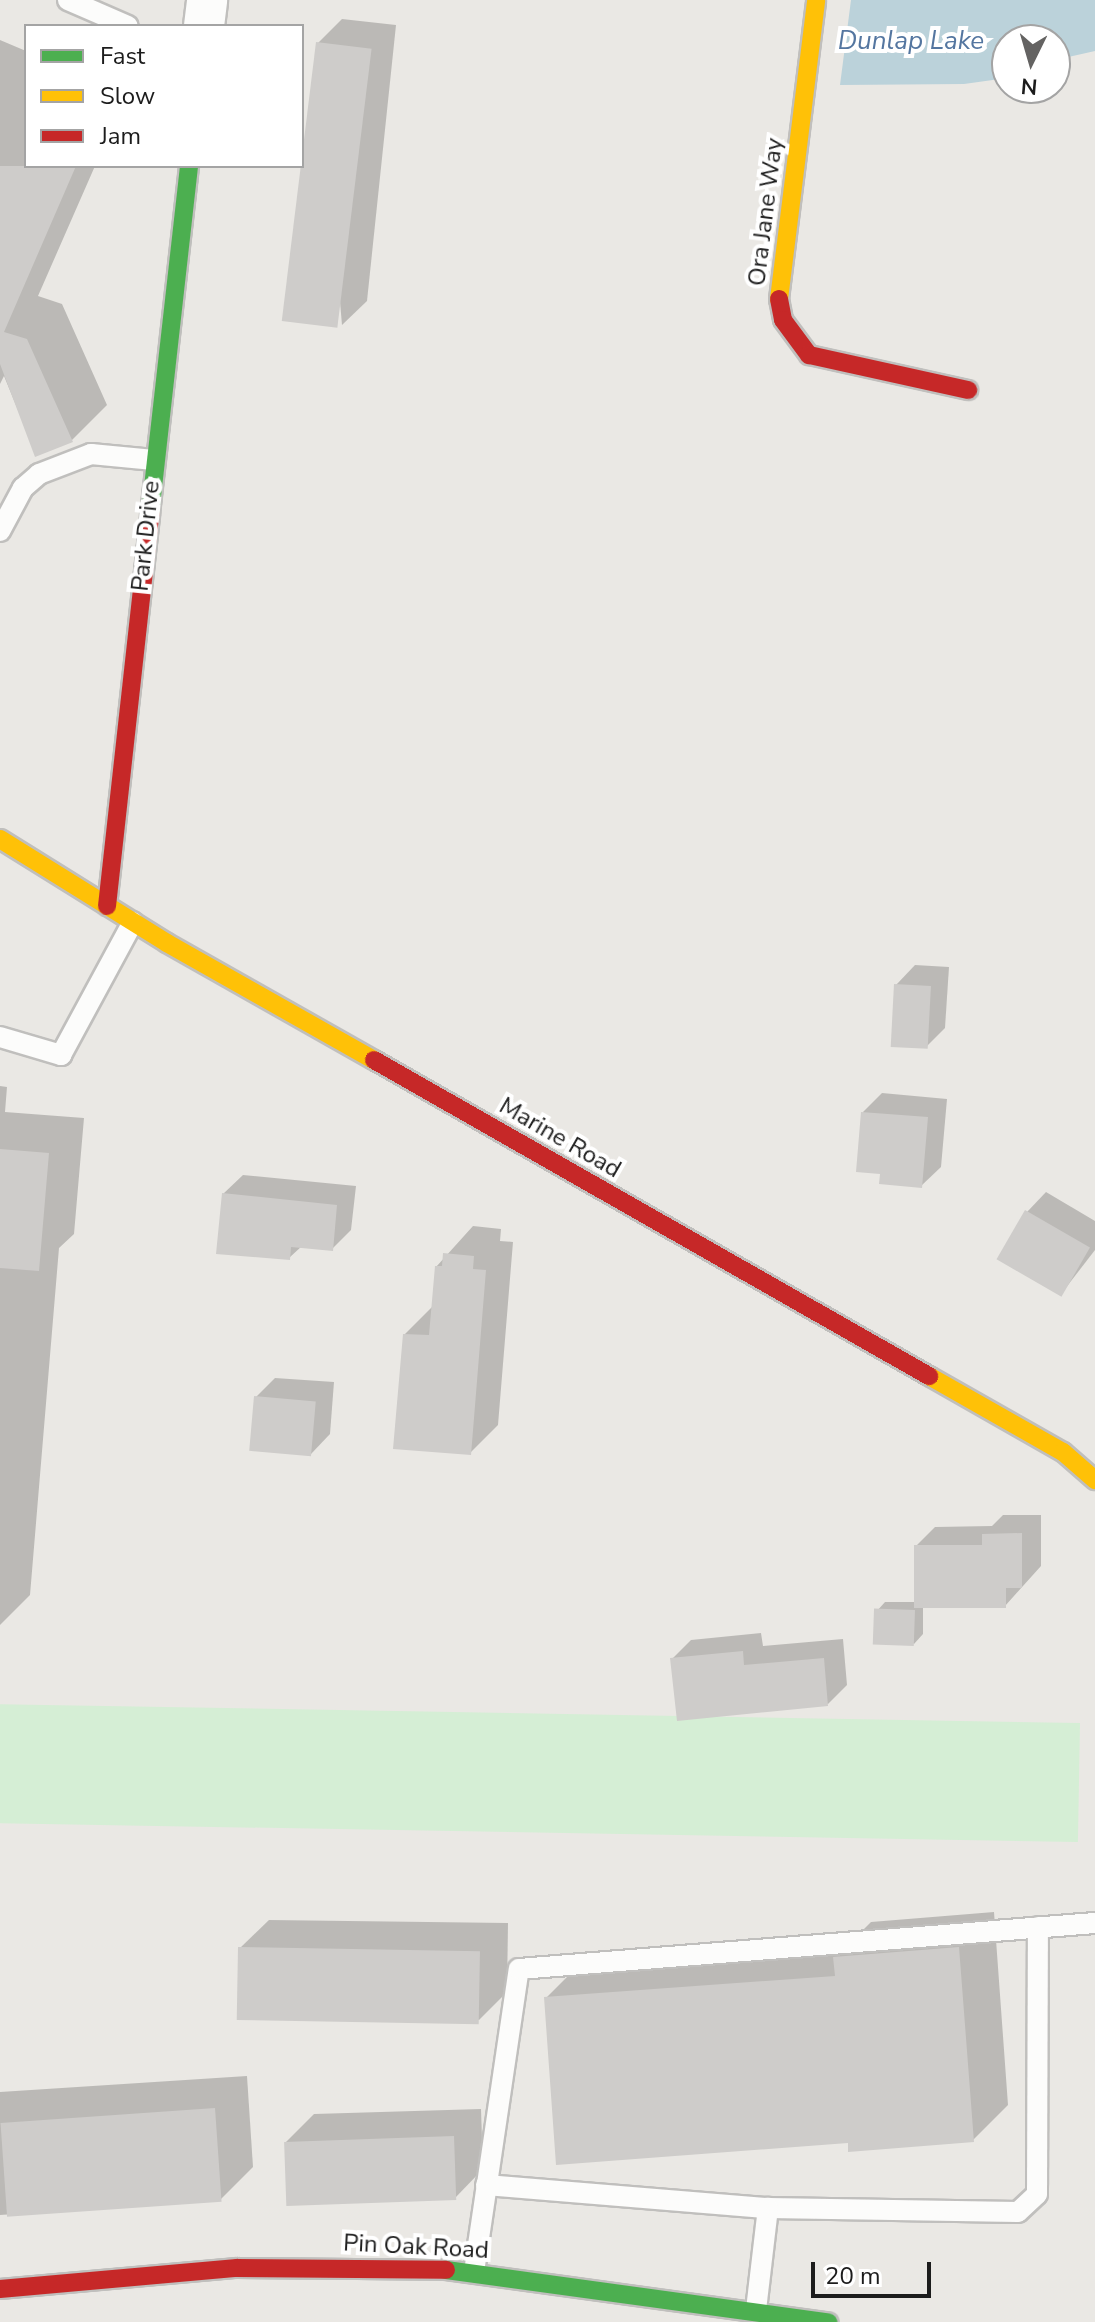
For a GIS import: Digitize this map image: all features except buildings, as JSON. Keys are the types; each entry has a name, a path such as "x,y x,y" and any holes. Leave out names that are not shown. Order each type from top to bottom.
{"street":[{"path":"204,24 207,0"},
{"name":"Ora Jane Way","path":"816,0 779,300 783,320 809,355 968,390"},
{"name":"Park Drive","path":"107,906 189,168"},
{"name":"Marine Road","path":"0,839 133,922 1063,1452 1095,1480"},
{"name":"Pin Oak Road","path":"0,2289 237,2268 366,2266 474,2272 828,2322"}],"lane":[{"path":"68,0 123,24"},
{"path":"0,531 23,488 39,474 91,454 154,460"},
{"path":"0,1037 61,1055 133,922"},
{"path":"474,2272 519,1969 1095,1923"},
{"path":"486,2185 768,2208 1018,2212 1037,2194 1038,1927"},
{"path":"756,2310 768,2208"}],"green space":[{"path":"0,1704 1080,1723 1078,1842 0,1823"}],"water":[{"name":"Dunlap Lake","path":"851,0 1095,0 1095,51 1071,56 1071,24 991,24 991,80 964,84 840,85"}],"traffic: fast":[{"path":"150,514 189,168"},
{"path":"446,2270 828,2322"}],"traffic: slow":[{"path":"779,299 816,0"},
{"path":"0,839 167,943 374,1060"},
{"path":"929,1376 1063,1452 1095,1480"}],"traffic: jam":[{"path":"779,299 783,320 809,355 968,390"},
{"path":"107,906 150,514"},
{"path":"374,1060 929,1376"},
{"path":"0,2289 237,2268 446,2270"}]}
